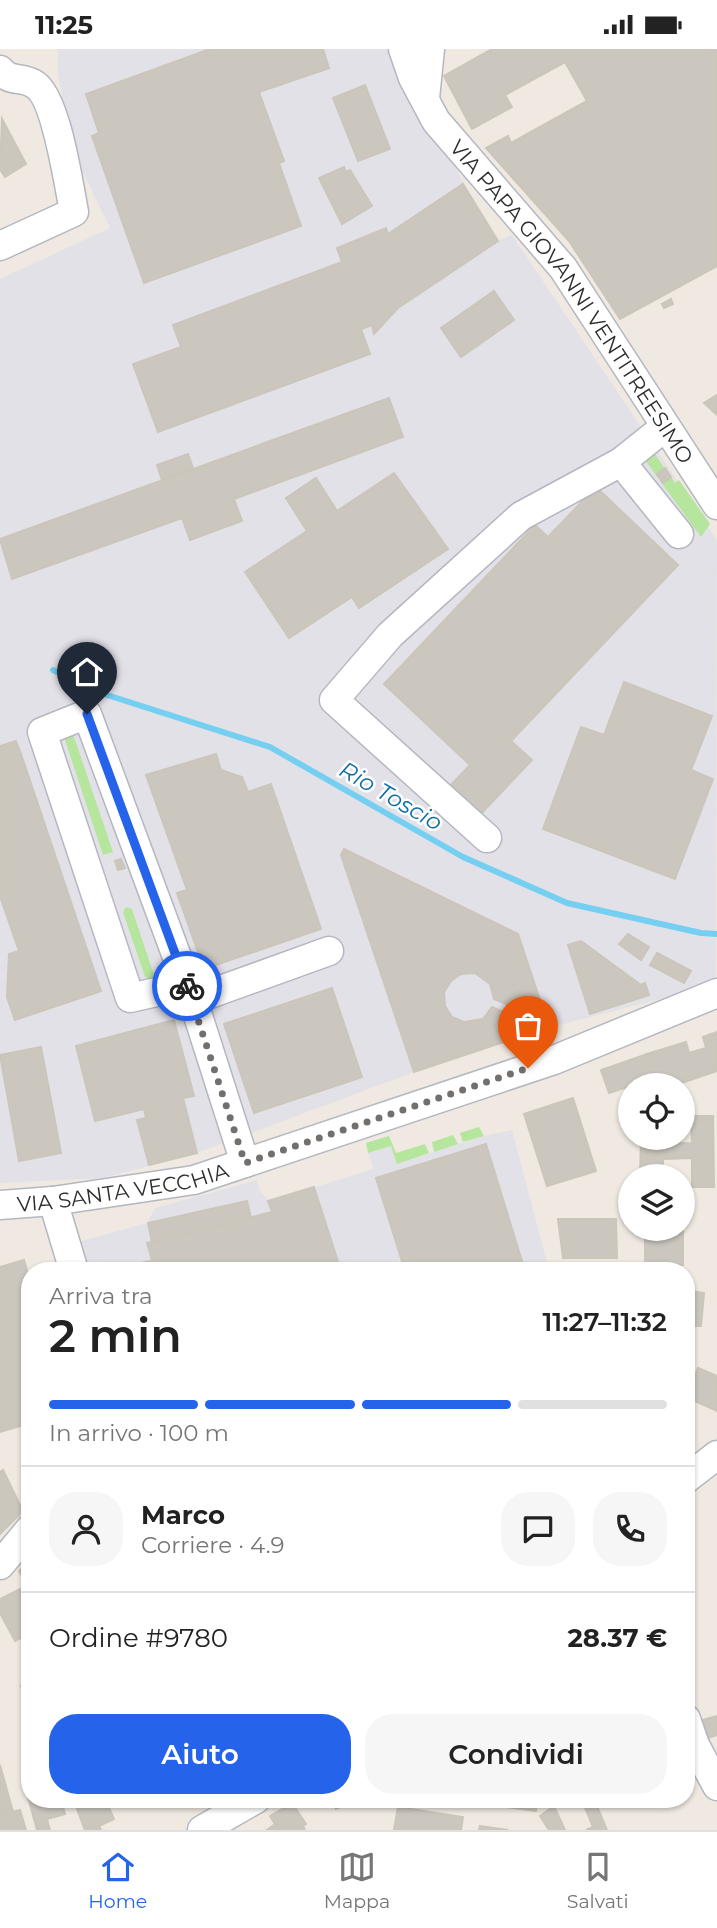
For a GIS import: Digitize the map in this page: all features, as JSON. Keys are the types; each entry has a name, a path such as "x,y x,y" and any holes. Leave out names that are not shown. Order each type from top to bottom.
{"street":[{"name":"VIA PAPA GIOVANNI VENTITREESIMO","path":"403,49 413,78 436,121 563,268 717,505"},
{"path":"425,100 430,49"},
{"path":"0,70 8,80 33,83 43,93 57,128 74,212 0,246"},
{"path":"486,838 334,700 390,635 521,516 621,462 665,427"},
{"path":"621,462 679,534"},
{"path":"245,1163 190,993 87,714 42,732 130,997 190,993 329,951"},
{"name":"VIA SANTA VECCHIA","path":"0,1205 53,1201 194,1180 554,1060 717,993"},
{"path":"53,1201 71,1262"},
{"path":"695,1472 717,1455"},
{"path":"0,1565 21,1540"},
{"path":"695,1745 717,1786"},
{"path":"202,1830 240,1808"}],"shaded area":[{"path":"58,49 387,49 497,241 512,235 717,540 716,985 543,1029 414,1072 197,1153 103,1178 0,1183 0,279 110,228 73,152 58,74"},
{"path":"512,1130 547,1262 80,1262 74,1243 147,1223 155,1208 257,1180 260,1191 269,1201 374,1169 368,1153 391,1146 398,1163"}],"green space":[{"path":"652,450 665,469 663,483 671,477 675,483 679,480 710,524 701,537 642,456"},
{"path":"73,734 113,852 103,855 64,737"},
{"path":"126,907 132,909 154,975 152,979 145,977 123,912"},
{"path":"479,1127 484,1136 463,1142 460,1133"},
{"path":"453,1135 458,1144 434,1152 432,1142"},
{"path":"389,1136 396,1153 425,1144 429,1153 397,1164 391,1146 368,1153 366,1143"}],"building":[{"path":"210,49 323,49 329,68 259,92 284,161 279,163 301,226 144,283 92,136 99,133 86,94"},
{"path":"492,49 717,49 717,266 620,319 569,241 486,148 508,136 511,143 587,101 565,62 505,95 512,107 472,129 444,76"},
{"path":"365,85 390,149 358,161 333,98"},
{"path":"2,119 26,164 5,177 0,169"},
{"path":"344,167 346,172 350,170 372,206 342,224 319,178"},
{"path":"463,184 498,241 398,308 374,334 372,325 361,329 370,354 158,432 133,364 181,347 173,325 342,262 337,248 386,228 388,234"},
{"path":"494,291 514,320 461,357 441,328"},
{"path":"671,299 673,304 664,308 662,304"},
{"path":"717,395 717,415 704,403"},
{"path":"389,398 403,437 234,499 242,521 190,540 182,518 12,579 0,539"},
{"path":"188,454 193,468 162,480 157,465"},
{"path":"665,468 671,477 663,483 657,474"},
{"path":"394,473 448,549 359,608 352,597 289,638 245,572 307,531 286,498 316,478 337,511"},
{"path":"596,487 678,565 511,741 532,760 476,819 446,790 470,765 384,684 535,525 548,537"},
{"path":"624,682 712,716 691,770 713,779 675,879 543,829 581,727 604,735"},
{"path":"16,741 21,754 0,761 0,746"},
{"path":"21,754 101,991 15,1020 7,997 9,954 19,951 0,896 0,761"},
{"path":"216,754 221,770 242,777 248,792 271,784 321,929 204,969 177,893 187,890 146,775"},
{"path":"344,849 518,934 547,1021 494,999 490,984 475,973 461,974 451,981 444,992 445,1006 452,1017 464,1022 483,1019 492,1007 543,1029 414,1072 341,855"},
{"path":"121,859 125,868 118,870 115,861"},
{"path":"628,934 649,947 641,960 619,944"},
{"path":"581,941 641,985 645,983 649,995 590,1014 568,945"},
{"path":"657,953 691,971 684,983 650,965"},
{"path":"332,988 362,1077 254,1113 224,1024"},
{"path":"174,1020 194,1096 183,1098 197,1153 149,1165 137,1120 146,1118 144,1109 95,1121 76,1046"},
{"path":"717,1032 717,1071 695,1079 695,1073 653,1073 647,1054 686,1042 689,1053 706,1048 703,1037"},
{"path":"41,1047 61,1153 19,1161 0,1055"},
{"path":"647,1054 653,1073 618,1073 618,1090 609,1093 601,1070"},
{"path":"573,1098 596,1171 547,1186 524,1114"},
{"path":"695,1116 713,1116 714,1187 695,1187 695,1164 692,1164 692,1158 663,1159 663,1164 640,1164 641,1150 695,1150"},
{"path":"486,1144 522,1262 402,1262 376,1178"},
{"path":"314,1187 338,1262 152,1260 147,1243 272,1212 268,1201"},
{"path":"247,1201 251,1218 152,1242 148,1223"},
{"path":"558,1219 616,1219 617,1258 563,1258"},
{"path":"645,1241 683,1241 683,1262 645,1262"},
{"path":"24,1260 25,1262 21,1262 21,1426 0,1432 0,1267"},
{"path":"695,1292 704,1293 701,1326 695,1326"},
{"path":"698,1368 717,1376 717,1411 695,1401 695,1375"},
{"path":"3,1470 21,1507 21,1513 0,1534 0,1472"},
{"path":"21,1588 21,1638 15,1641 0,1613 0,1599"},
{"path":"717,1716 717,1735 705,1739 699,1721"},
{"path":"0,1765 13,1812 0,1815"},
{"path":"31,1808 63,1808 65,1814 47,1819 50,1830 37,1830"},
{"path":"109,1808 114,1819 99,1826 101,1830 85,1830 77,1809"},
{"path":"284,1808 295,1808 306,1824 303,1826 305,1830 267,1830 275,1824 270,1816"},
{"path":"398,1808 463,1817 461,1830 394,1830"},
{"path":"514,1808 536,1808 536,1811"},
{"path":"555,1808 565,1830 549,1830 540,1816"},
{"path":"585,1808 598,1808 607,1830 586,1830 593,1827"},
{"path":"20,1810 26,1830 0,1830 0,1815"},
{"path":"480,1826 508,1830 479,1830"}],"waterway":[{"name":"Rio Toscio","path":"53,670 104,694 270,747 463,857 567,903 701,933 717,934"}],"way so far":[{"path":"187,986 245,1163 528,1068"}],"route":[{"path":"87,714 187,986"}]}
